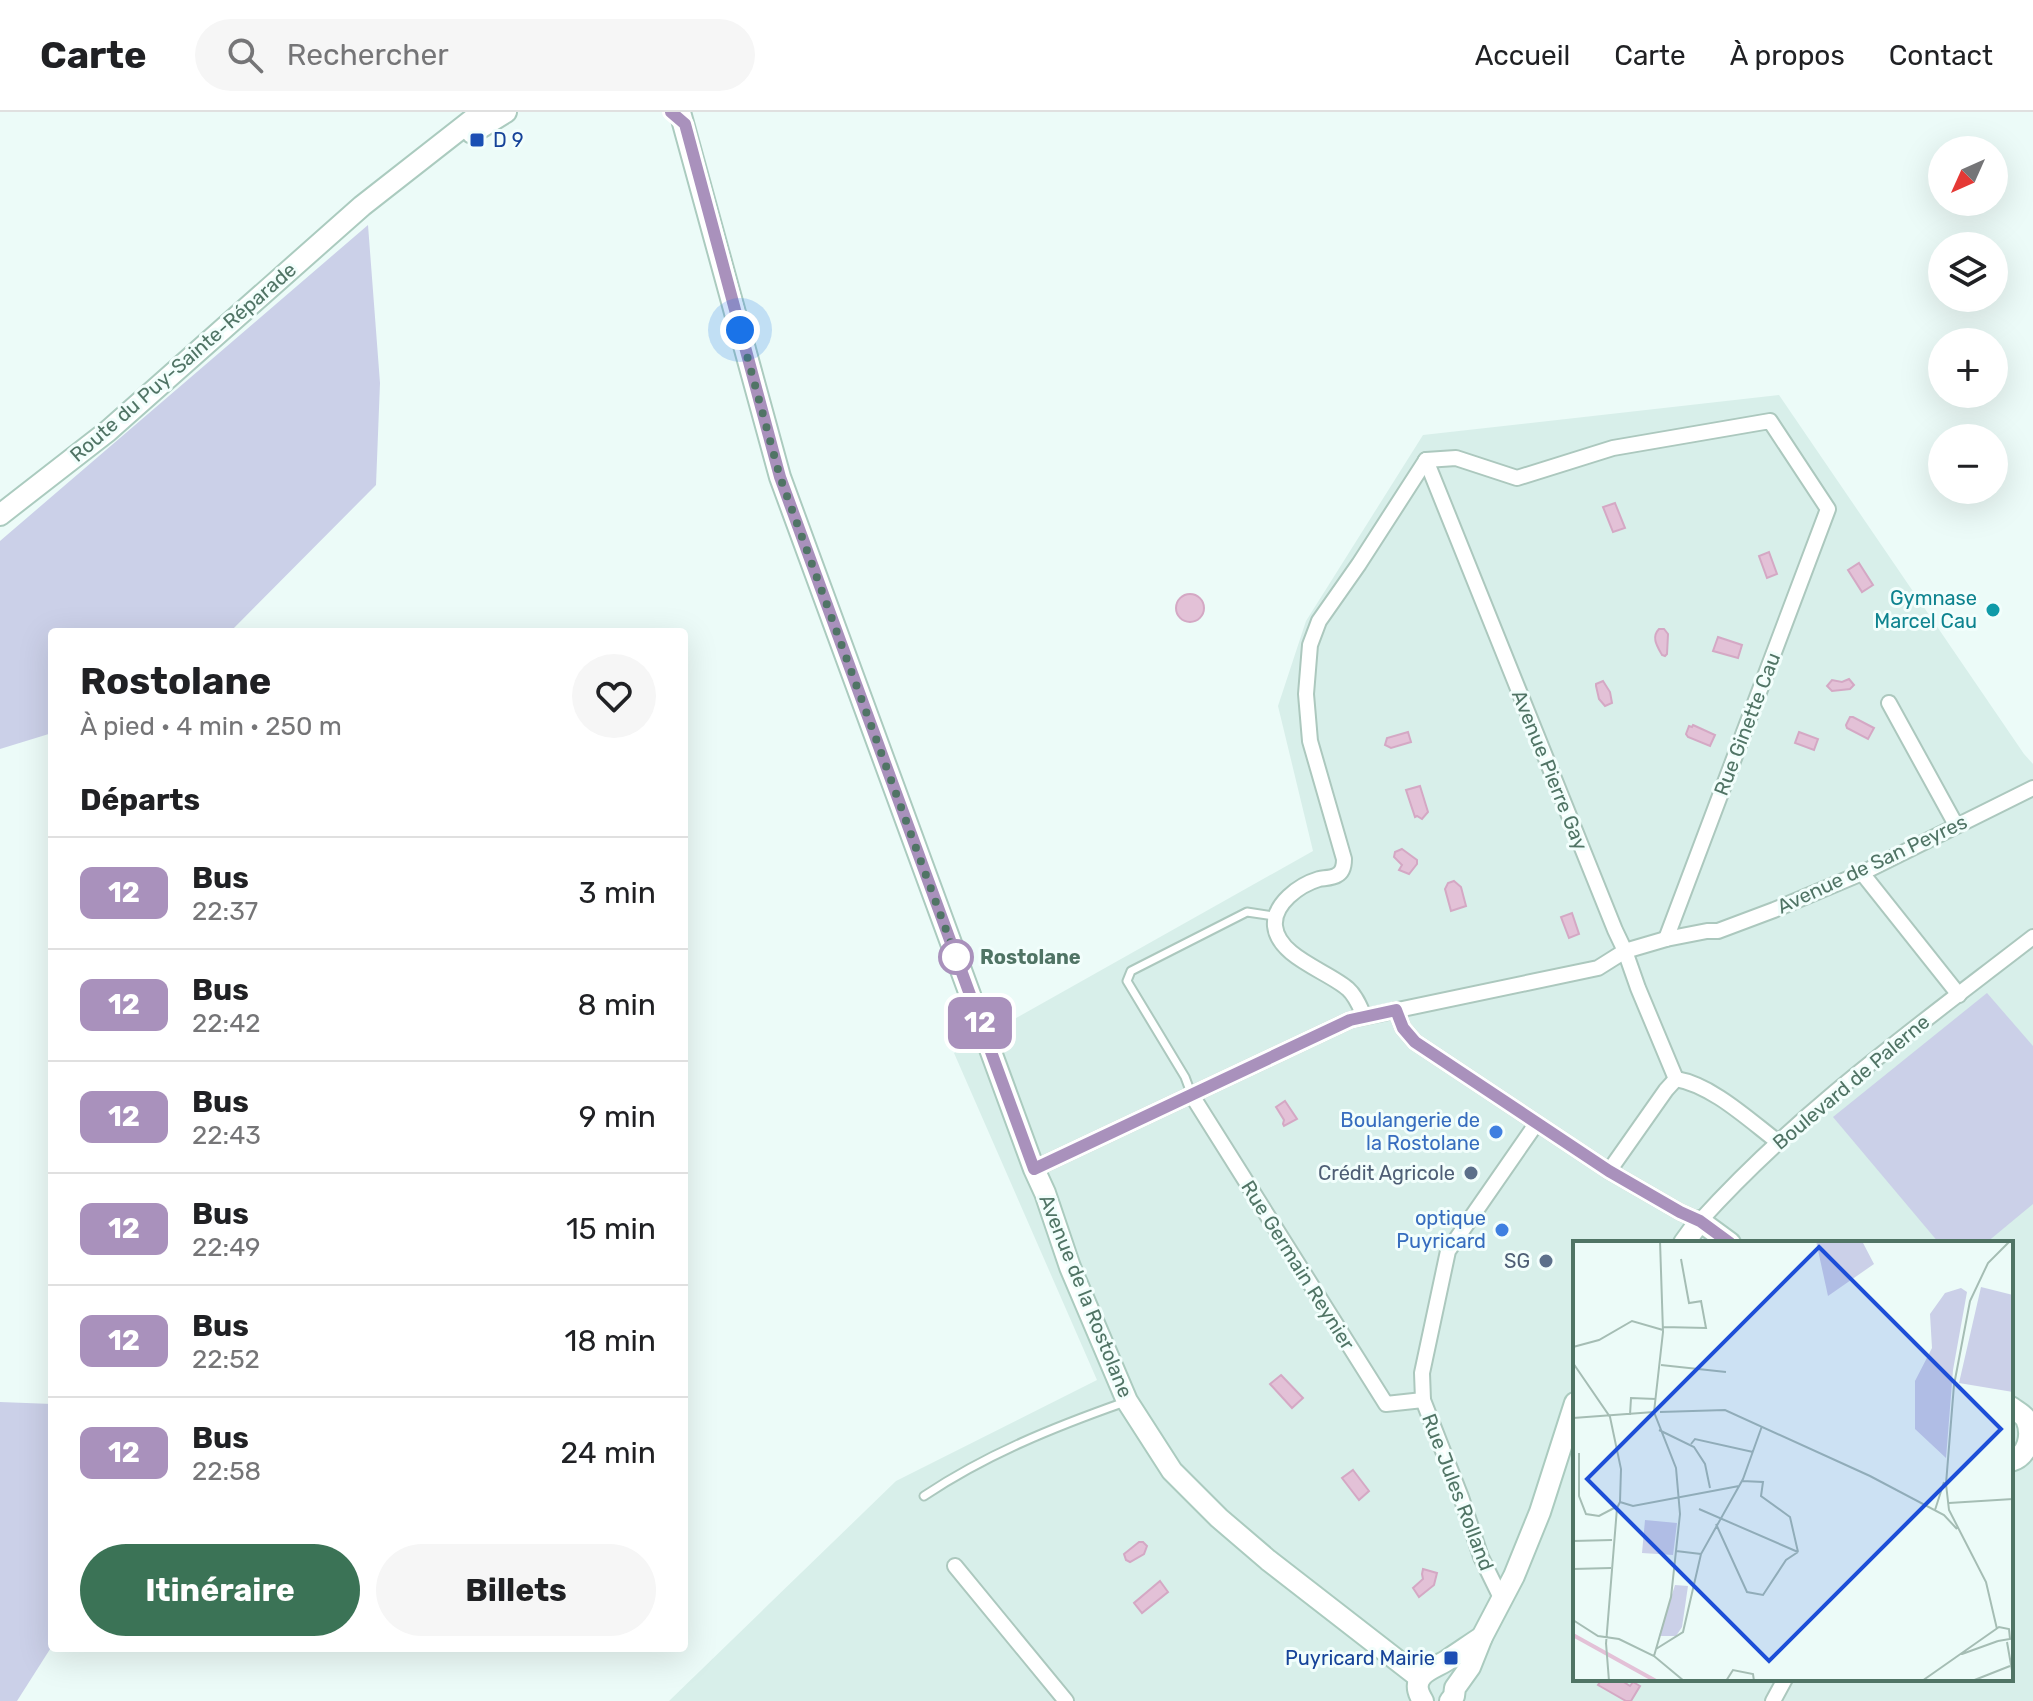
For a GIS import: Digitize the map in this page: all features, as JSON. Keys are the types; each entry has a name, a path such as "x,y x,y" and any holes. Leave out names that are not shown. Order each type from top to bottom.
{"street":[{"name":"Route du Puy-Sainte-Réparade","path":"0,515 108,431 362,206 482,112"},
{"name":"Route du Puy-Sainte-Réparade","path":"362,206 506,112"},
{"name":"Avenue de la Rostolane","path":"679,116 780,477 1070,1267 1127,1401 1172,1471 1219,1518 1422,1688 1444,1670 1452,1677 1453,1694"},
{"name":"Rue Ginette Cau","path":"1426,460 1456,458 1517,478 1613,448 1770,421 1828,509 1666,939"},
{"path":"1364,1016 1351,992 1284,946 1276,934 1274,916 1295,892 1316,880 1338,875 1344,868 1310,741 1306,694 1310,645 1319,621 1426,460"},
{"name":"Avenue Pierre Gay","path":"1426,460 1676,1079"},
{"path":"1889,703 1956,825"},
{"name":"Avenue de San Peyres","path":"1034,1169 1350,1020 1598,968 1625,951 1666,939 1718,931 1862,873 2033,788"},
{"path":"1862,873 1959,995"},
{"name":"Boulevard de Palerne","path":"1685,1241 1700,1221 1778,1142 1899,1041 2033,937"},
{"path":"1396,1010 1403,1028 1415,1042 1609,1171 1700,1221 1727,1241"},
{"path":"1609,1171 1676,1079 1688,1081 1718,1097 1778,1142"},
{"name":"Rue Germain Reynier","path":"1191,1094 1386,1404 1423,1400"},
{"name":"Rue Jules Rolland","path":"1502,1600 1481,1557 1423,1400 1422,1373 1448,1251 1536,1124"},
{"path":"1453,1694 1470,1667 1540,1512 1573,1409"},
{"path":"2020,1414 2031,1434 2026,1452"},
{"path":"955,1566 1066,1701"},
{"path":"1422,1688 1482,1637"},
{"path":"1773,1701 1784,1681"}],"lane":[{"path":"1191,1094 1185,1077 1127,981 1131,971 1247,912 1274,916"},
{"path":"924,1496 952,1477 1009,1447 1127,1401"}],"shaded area":[{"path":"368,225 380,383 376,485 234,628 48,628 48,734 0,749 0,541"},
{"path":"1779,395 2033,764 2033,1701 669,1701 896,1481 1097,1380 954,1053 1313,851 1278,706 1306,621 1423,435"},
{"path":"1615,503 1625,528 1613,532 1603,507"},
{"path":"1769,552 1777,574 1767,578 1759,556"},
{"path":"1859,563 1873,585 1862,592 1848,570"},
{"path":"1190,594 1200,598 1204,608 1200,618 1190,622 1180,618 1176,608 1180,598"},
{"path":"1659,629 1664,629 1668,634 1665,656 1656,642 1655,635"},
{"path":"1718,637 1742,645 1738,658 1713,651"},
{"path":"1849,679 1854,685 1850,689 1832,691 1827,686 1832,680 1842,682"},
{"path":"1603,681 1612,703 1605,706 1599,699 1596,686"},
{"path":"1850,717 1874,728 1868,739 1847,728"},
{"path":"1689,726 1715,735 1710,746 1688,737"},
{"path":"1408,732 1411,742 1391,748 1385,745 1387,738"},
{"path":"1799,732 1818,739 1814,750 1795,743"},
{"path":"1420,786 1428,812 1422,819 1415,817 1406,790"},
{"path":"1402,849 1417,860 1409,874 1399,870 1402,865 1394,857 1395,852"},
{"path":"1454,881 1461,887 1466,906 1451,911 1445,889 1448,883"},
{"path":"1572,913 1579,934 1569,938 1561,917"},
{"path":"1987,993 2033,1046 2033,1204 1988,1241 1937,1241 1833,1117"},
{"path":"1285,1101 1297,1119 1284,1126 1276,1107"},
{"path":"1281,1375 1303,1398 1292,1408 1270,1384"},
{"path":"0,1402 48,1404 48,1652 17,1701 0,1701"},
{"path":"1353,1470 1369,1491 1359,1500 1342,1478"},
{"path":"1139,1542 1147,1546 1144,1554 1130,1562 1126,1560 1124,1554"},
{"path":"1423,1569 1437,1573 1434,1585 1419,1597 1413,1588 1423,1579"},
{"path":"1160,1581 1168,1592 1142,1613 1134,1603"},
{"path":"1601,1681 1622,1681 1630,1686 1633,1682 1640,1686 1631,1701 1626,1701 1598,1685"}],"bus line":[{"name":"12","path":"671,112 685,124 780,477 1034,1169 1350,1020 1396,1010 1403,1028 1415,1042 1609,1171 1700,1221 1727,1241"}],"place":[{"name":"D 9","path":"477,140"},
{"name":"Gymnase Marcel Cau","path":"1993,610"},
{"name":"Rostolane","path":"956,957"},
{"name":"Boulangerie de la Rostolane","path":"1496,1132"},
{"name":"Crédit Agricole","path":"1471,1173"},
{"name":"optique Puyricard","path":"1502,1230"},
{"name":"SG","path":"1546,1261"},
{"name":"Puyricard Mairie","path":"1451,1658"}],"route":[{"path":"740,330 780,477 960,968 956,957"}]}
